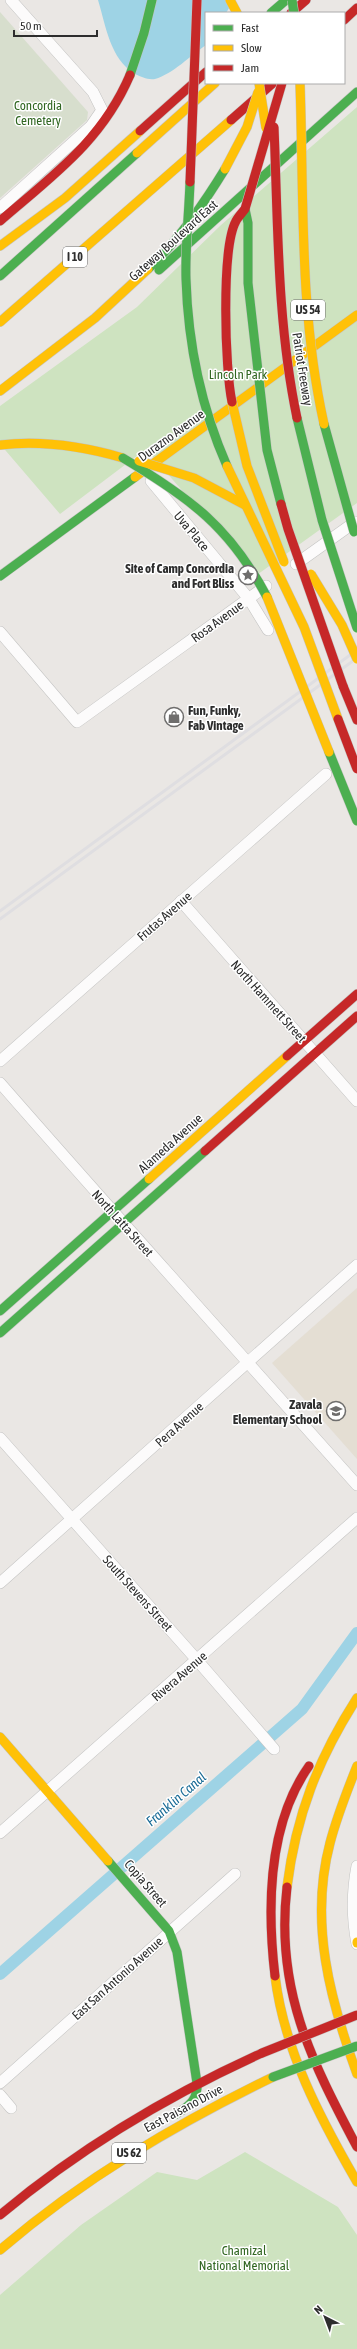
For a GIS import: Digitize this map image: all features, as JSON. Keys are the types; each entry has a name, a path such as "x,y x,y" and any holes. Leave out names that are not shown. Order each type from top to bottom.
{"main road":[{"path":"0,221 73,158 101,127 118,101 139,53 152,0"},
{"path":"197,0 186,278 189,328 195,365 203,402 218,445 259,536 304,627"},
{"path":"230,0 236,12"},
{"path":"268,0 270,12"},
{"path":"271,12 286,0"},
{"path":"282,12 286,0"},
{"path":"292,0 293,12"},
{"path":"298,0 298,12"},
{"path":"294,12 306,0"},
{"path":"305,12 309,0"},
{"path":"345,19 357,8"},
{"path":"0,246 42,216 139,133 205,73"},
{"path":"0,276 214,84"},
{"path":"260,84 277,201"},
{"path":"0,391 129,289 184,233 216,186 247,127 260,84"},
{"name":"I 10","path":"0,322 184,163 272,84"},
{"name":"Patriot Freeway","path":"273,84 284,336 308,472 337,570 357,628"},
{"path":"282,84 245,209 235,222 229,253 224,299 230,396 247,466 294,590 304,627 357,769"},
{"path":"184,163 228,136 288,84"},
{"name":"Patriot Freeway","path":"300,84 307,306 315,375 323,423 335,474 357,542"},
{"name":"Gateway Boulevard East","path":"0,399 128,297 357,92"},
{"path":"245,209 248,223 248,283 267,450 288,529 317,613 357,720"},
{"path":"54,288 100,236"},
{"name":"Durazno Avenue","path":"0,576 357,315"},
{"path":"0,445 31,442 57,444 191,474 223,490 254,511 282,539 308,570 342,625 357,659"},
{"path":"123,458 198,505 226,532 255,572 271,605 357,821"},
{"name":"Alameda Avenue","path":"0,1311 357,994"},
{"path":"0,1333 357,1016"},
{"path":"357,1698 341,1720 307,1796 294,1838 286,1906 287,1953 293,1998 309,2051 357,2147"},
{"name":"Copia Street","path":"0,1737 169,1931 177,1952 197,2083 197,2096 194,2102 165,2122 157,2136"},
{"path":"327,1750 309,1767 294,1789 278,1842 272,1888 270,1928 273,1974 278,2005 289,2043 306,2088 357,2182"},
{"path":"357,1766 346,1789 326,1853 321,1890 321,1928 327,1981 340,2034 357,2074"},
{"name":"East Paisano Drive","path":"0,2215 59,2168 101,2138 154,2106 197,2083 262,2053 357,2015"},
{"name":"East Paisano Drive","path":"0,2250 88,2180 157,2136 199,2112 273,2077 357,2046"}],"street":[{"path":"0,208 91,126 102,110 101,105 93,92 11,0"},
{"name":"Uva Place","path":"142,471 249,599 268,630"},
{"name":"Rosa Avenue","path":"0,632 77,722 357,520"},
{"name":"Frutas Avenue","path":"1,1060 326,774"},
{"name":"North Hammett Street","path":"181,901 357,1101"},
{"name":"North Latta Street","path":"0,1083 122,1224 357,1485"},
{"name":"Pera Avenue","path":"0,1583 357,1266"},
{"name":"South Stevens Street","path":"0,1438 274,1749"},
{"name":"Rivera Avenue","path":"0,1833 357,1518"},
{"path":"357,1866 354,1884 353,1914 357,1943"},
{"name":"East San Antonio Avenue","path":"0,2083 169,1931 235,1874"},
{"path":"0,2095 11,2108"}],"shaded area":[{"name":"Zavala Elementary School","path":"357,1288 357,1459 272,1363"}],"green space":[{"name":"Concordia Cemetery","path":"0,12 88,112 87,120 0,198"},
{"name":"Lincoln Park","path":"357,107 357,503 254,577 226,541 146,449 60,514 0,444 0,406 137,307 221,225"},
{"name":"Chamizal National Memorial","path":"245,2152 338,2207 357,2235 357,2349 0,2349 0,2295 81,2225 157,2172 197,2180"}],"water":[{"path":"98,0 234,0 227,12 205,12 205,46 182,64 162,77 155,79 145,78 135,74 127,68 114,51"}],"waterway":[{"name":"Franklin Canal","path":"0,1974 302,1709 357,1633"}],"railway":[{"path":"0,911 357,650"},
{"path":"0,919 357,658"}],"traffic: fast":[{"path":"130,75 144,33 152,0"},
{"path":"272,12 286,0"},
{"path":"292,0 294,12"},
{"path":"159,270 357,92"},
{"path":"0,276 137,153"},
{"path":"148,269 190,222 225,169"},
{"path":"190,182 186,279 187,303 193,351 203,398 227,466"},
{"path":"245,209 248,223 248,283 267,450 281,504"},
{"path":"297,418 322,520 357,628"},
{"path":"324,424 354,532"},
{"path":"123,458 169,487 206,516 238,551 267,597"},
{"path":"0,576 135,477"},
{"path":"329,752 357,821"},
{"path":"0,1333 205,1151"},
{"path":"0,1311 149,1179"},
{"path":"108,1861 169,1931 177,1952 197,2083"},
{"path":"273,2077 357,2046"},
{"path":"176,2114 192,2102 196,2093 197,2083"}],"traffic: slow":[{"path":"230,0 236,12"},
{"path":"137,153 214,84"},
{"path":"259,84 266,128"},
{"path":"300,84 306,297 310,340 324,424"},
{"path":"225,169 247,127 258,92"},
{"path":"0,322 231,120"},
{"path":"0,246 65,198 140,131"},
{"path":"0,391 95,318 148,269"},
{"path":"135,477 357,315"},
{"path":"232,402 247,466 284,562"},
{"path":"0,445 31,443 62,445 92,450 123,458"},
{"path":"139,461 194,478 245,505"},
{"path":"227,466 304,627 338,719"},
{"path":"311,574 342,625 357,659"},
{"path":"267,597 329,752"},
{"path":"149,1179 287,1056"},
{"path":"287,1887 296,1836 311,1788 331,1743 357,1698"},
{"path":"0,1737 108,1861"},
{"path":"357,1766 339,1813 330,1843 324,1873 322,1902 322,1931 331,1989 338,2018 357,2074"},
{"path":"275,1976 286,2030 295,2057 317,2108 357,2182"},
{"path":"0,2250 64,2200 130,2155 200,2114 273,2077"}],"traffic: jam":[{"path":"190,182 197,0"},
{"path":"292,12 306,0"},
{"path":"345,19 357,8"},
{"path":"140,131 205,73"},
{"path":"0,221 74,156 105,119 119,98 130,75"},
{"path":"231,120 272,84"},
{"path":"232,402 226,338 226,282 231,235 236,221 245,209 282,84"},
{"path":"274,127 282,310 290,382 297,418"},
{"path":"281,504 288,529 343,686"},
{"path":"343,686 357,720"},
{"path":"338,719 357,769"},
{"path":"287,1056 357,994"},
{"path":"205,1151 357,1016"},
{"path":"275,1976 272,1950 271,1895 278,1840 285,1814 295,1789 309,1766"},
{"path":"287,1887 285,1924 286,1958 300,2023 325,2084 357,2147"},
{"path":"262,2053 357,2015"},
{"path":"0,2215 61,2167 125,2125 192,2087 262,2053"}],"place":[{"name":"Site of Camp Concordia and Fort Bliss","path":"248,575"},
{"name":"Fun, Funky, Fab Vintage","path":"174,717"},
{"name":"Zavala Elementary School","path":"336,1411"}]}
